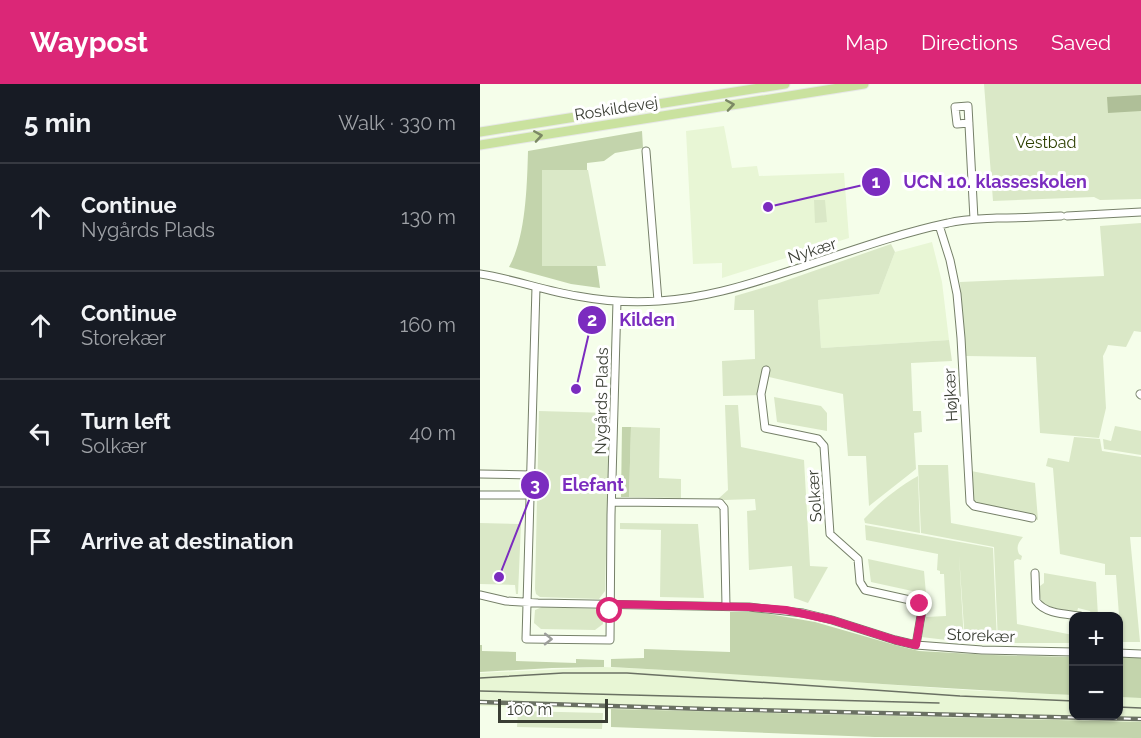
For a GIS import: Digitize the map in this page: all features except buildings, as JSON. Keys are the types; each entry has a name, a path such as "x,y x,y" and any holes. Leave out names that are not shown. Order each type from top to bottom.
{"main road":[{"name":"Roskildevej","path":"480,132 785,84"},
{"name":"Roskildevej","path":"480,145 864,84"}],"street":[{"path":"969,123 974,219"},
{"path":"646,151 658,301"},
{"name":"Nykær","path":"480,274 575,296 617,301 692,298 716,294 907,233 939,225 974,219 1141,212"},
{"name":"Højkær","path":"939,225 950,260 957,294 970,502 974,506 1032,518"},
{"name":"Nygårds Plads","path":"536,286 526,639 610,640 617,301"},
{"name":"Solkær","path":"766,370 761,394 765,428 818,439 824,446 830,534 858,559 860,582 865,590 920,604 922,610 916,645"},
{"path":"480,474 531,476"},
{"path":"480,495 530,495"},
{"path":"480,595 506,601 528,602 726,606 724,508 720,503 612,502"},
{"path":"1035,573 1038,604 1050,611 1069,614"},
{"name":"Storekær","path":"726,606 803,613 916,645 982,650 1069,652"},
{"path":"1123,653 1141,654"}],"shaded area":[{"path":"1141,95 1141,111 1108,113 1107,97"},
{"path":"724,126 732,168 757,166 759,176 844,173 849,238 722,278 722,263 693,264 686,131"},
{"path":"642,131 643,148 615,153 604,161 587,163 587,170 542,170 542,266 597,266 600,288 571,284 509,267 515,255 522,226 528,151"},
{"path":"932,242 942,282 949,340 821,348 818,300 879,294 895,252"},
{"path":"622,427 631,427 629,497 621,497"},
{"path":"730,612 758,612 815,622 919,651 1069,657 1069,695 611,667 611,659 644,658 644,649 730,652"},
{"path":"480,645 482,645 482,651 516,652 516,661 576,663 576,659 604,660 604,667 480,672"},
{"path":"1123,657 1141,658 1141,698 1123,697"},
{"path":"604,667 1069,695 1069,720 1123,720 1123,697 1141,698 1141,722 480,706 480,673"},
{"path":"611,709 1141,722 1141,738 875,737 611,727"}],"green space":[{"name":"Vestbad","path":"984,84 1141,84 1141,199 1100,200 1094,197 993,201"},
{"path":"542,170 588,170 606,266 542,266"},
{"path":"814,200 825,200 827,222 815,223"},
{"path":"1141,223 1141,332 1134,331 1126,347 1108,345 1103,356 1106,408 1099,438 1040,433 1036,357 966,356 960,282 1104,276 1100,226"},
{"path":"891,244 895,252 879,294 818,300 821,348 949,340 952,361 911,363 913,411 921,411 922,432 914,433 916,469 869,506 866,456 848,456 843,394 769,377 765,395 723,396 722,361 755,359 754,310 734,310 735,296"},
{"path":"774,397 821,406 827,413 827,431 777,422"},
{"path":"725,405 738,405 741,447 804,460 810,566 828,567 808,603 794,598 792,566 749,570 747,511 756,510 755,499 718,499 728,490"},
{"path":"539,411 610,413 605,591 599,599 540,597 536,594"},
{"path":"1115,426 1141,431 1141,455 1104,449 1103,439 1111,441"},
{"path":"631,427 660,428 659,478 681,479 681,498 629,497"},
{"path":"1074,437 1100,439 1102,451 1141,457 1141,537 1130,537 1140,642 1123,642 1123,612 1119,612 1116,575 1105,575 1105,564 1060,554 1053,468 1046,466 1048,458 1069,462"},
{"path":"918,465 948,465 951,523 1023,537 1018,547 1019,554 1022,556 1021,560 1014,561 1017,624 1069,634 1069,643 998,643 994,547 921,533"},
{"path":"971,471 1035,483 1038,520 973,506"},
{"path":"918,476 920,533 865,523 864,519 883,501"},
{"path":"480,523 521,524 518,594 516,594 515,585 480,584"},
{"path":"620,523 698,524 704,598 660,597 661,530 620,529"},
{"path":"865,525 993,548 997,642 965,642 959,555 964,642 921,637 926,617 946,616 944,574 940,574 937,570 938,554 866,540"},
{"path":"868,559 924,571 926,594 871,582"},
{"path":"1044,573 1096,582 1098,612 1078,608 1077,612 1044,604 1041,600 1040,586 1044,583"},
{"path":"542,607 595,609 602,612 603,624 595,630 541,629 534,623 535,610"},
{"path":"518,711 603,713 602,729 517,727"}],"tram line":[{"path":"480,678 563,673 627,673 960,696 1069,701"},
{"path":"480,691 939,703"},
{"path":"1123,707 1141,708"}],"railway":[{"path":"480,702 1141,719"}],"place":[{"name":"UCN 10. klasseskolen","path":"768,207"},
{"name":"Kilden","path":"576,389"},
{"name":"Elefant","path":"499,577"}],"route":[{"path":"610,611 610,604 786,610 832,620 916,645 922,610 920,604"}]}
